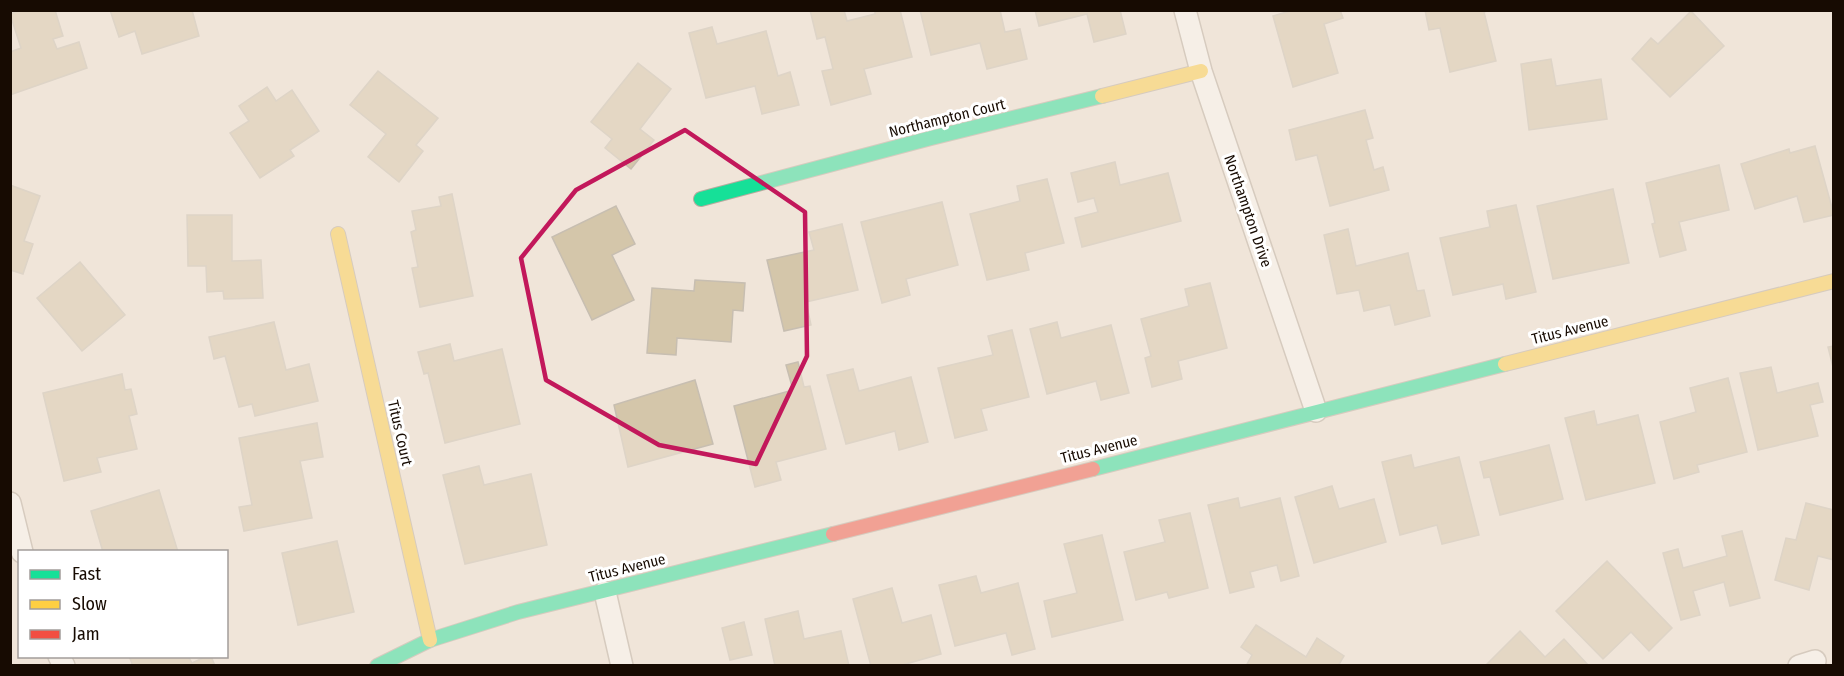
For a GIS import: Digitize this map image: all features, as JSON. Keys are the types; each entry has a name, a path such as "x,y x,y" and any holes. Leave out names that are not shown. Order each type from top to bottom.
{"street":[{"name":"Northampton Drive","path":"1185,10 1201,70 1316,411"},
{"name":"Northampton Court","path":"701,199 1201,70"},
{"name":"Titus Court","path":"338,234 430,640"},
{"name":"Titus Avenue","path":"377,666 430,640 518,612 605,592 1833,281"},
{"path":"10,503 22,550"},
{"path":"605,592 622,666"}],"highlighted area":[{"path":"685,130 805,212 807,356 756,464 659,445 546,380 521,258 576,190"}],"building":[{"path":"21,10 55,10 63,36 53,39 57,49 79,42 87,68 10,95 10,52 21,48 10,14"},
{"path":"110,10 192,10 199,36 142,54 135,31 119,37"},
{"path":"810,10 844,10 847,21 875,14 875,10 900,10 912,57 864,69 871,94 831,105 822,71 833,69 825,37 817,39"},
{"path":"920,10 1000,10 1005,32 1020,29 1027,59 987,69 980,43 931,55"},
{"path":"1035,10 1120,10 1126,34 1094,42 1087,14 1039,26"},
{"path":"1293,10 1340,10 1343,18 1324,24 1338,73 1293,87 1273,16"},
{"path":"1425,10 1490,10 1484,12 1496,61 1450,72 1440,28 1429,30"},
{"path":"1691,11 1724,46 1670,97 1632,59 1651,38 1658,44"},
{"path":"712,27 717,44 766,31 778,76 790,72 799,105 762,114 755,86 706,98 689,33"},
{"path":"1551,59 1556,86 1601,79 1607,119 1529,130 1521,64"},
{"path":"638,63 671,89 640,129 654,140 631,169 605,148 612,139 591,122"},
{"path":"378,71 438,118 416,145 423,151 399,182 368,157 386,134 350,105"},
{"path":"267,87 276,101 292,90 319,131 290,150 294,156 260,178 230,133 249,121 239,106"},
{"path":"1365,110 1373,138 1366,140 1374,170 1383,167 1389,190 1330,206 1317,155 1296,160 1289,130"},
{"path":"1815,146 1834,215 1804,222 1797,196 1755,209 1741,164 1789,149 1790,153"},
{"path":"1115,162 1120,185 1168,173 1181,221 1082,247 1075,218 1098,212 1094,198 1078,202 1071,173"},
{"path":"1719,165 1729,210 1679,222 1686,250 1660,257 1646,183"},
{"path":"1047,179 1064,243 1025,253 1029,270 987,280 970,214 1020,201 1017,186"},
{"path":"10,185 40,196 24,241 33,244 23,274 10,270"},
{"path":"1613,189 1629,263 1553,279 1537,206"},
{"path":"452,194 473,296 420,307 412,268 418,267 411,232 416,230 412,211 441,206 439,197"},
{"path":"942,202 958,265 906,279 910,295 882,303 861,222"},
{"path":"1516,205 1536,292 1506,299 1503,284 1453,295 1440,238 1490,227 1487,211"},
{"path":"616,206 635,244 612,255 634,300 592,320 552,237"},
{"path":"187,215 232,215 232,261 261,260 263,298 224,299 223,291 207,292 206,266 188,266"},
{"path":"842,224 858,290 806,302 811,325 784,331 767,260 814,250 809,232"},
{"path":"1348,229 1356,266 1408,253 1417,291 1424,290 1430,316 1395,325 1390,305 1364,311 1359,290 1337,294 1324,235"},
{"path":"80,262 125,315 82,351 37,298"},
{"path":"695,280 745,283 743,311 733,310 731,342 677,338 676,355 647,353 652,288 694,291"},
{"path":"1210,283 1227,348 1178,361 1182,379 1152,387 1145,358 1151,356 1141,319 1189,306 1185,289"},
{"path":"274,322 286,370 309,364 318,401 255,416 252,404 239,407 225,356 214,359 209,337"},
{"path":"1057,322 1061,338 1111,325 1129,393 1101,400 1096,381 1047,394 1030,329"},
{"path":"1012,330 1029,397 981,409 987,430 955,438 938,368 993,355 988,336"},
{"path":"450,344 454,361 502,349 520,424 445,443 428,373 424,374 418,352"},
{"path":"1834,346 1834,371 1828,347"},
{"path":"798,362 804,387 810,386 826,449 776,462 781,480 755,487 734,406 793,390 786,365"},
{"path":"1771,367 1777,393 1818,383 1823,402 1810,405 1818,436 1758,450 1740,373"},
{"path":"853,369 859,391 911,377 928,442 899,450 895,431 846,444 827,375"},
{"path":"122,374 125,390 131,389 137,414 129,416 137,449 97,458 101,472 64,481 43,393"},
{"path":"1728,378 1747,452 1697,465 1699,472 1674,479 1660,422 1696,412 1690,388"},
{"path":"695,380 713,444 628,467 614,405"},
{"path":"1594,411 1597,425 1638,415 1655,483 1586,500 1565,418"},
{"path":"317,423 323,457 300,461 312,518 244,531 239,507 252,505 239,438"},
{"path":"1549,445 1563,499 1500,515 1490,477 1484,478 1480,462"},
{"path":"1411,455 1414,468 1459,457 1479,535 1442,544 1437,525 1400,535 1382,462"},
{"path":"479,466 484,485 531,474 547,545 465,564 443,475"},
{"path":"1332,486 1339,509 1374,499 1386,542 1314,563 1295,497"},
{"path":"159,490 177,550 102,550 91,511"},
{"path":"1238,498 1240,508 1280,498 1299,576 1281,581 1277,565 1250,572 1254,587 1230,593 1208,505"},
{"path":"1806,503 1834,510 1834,560 1818,556 1809,590 1775,580 1786,538 1796,540"},
{"path":"1190,513 1208,588 1169,598 1167,592 1136,600 1124,552 1165,542 1159,520"},
{"path":"1742,531 1760,598 1730,606 1724,582 1693,591 1700,615 1681,620 1663,553 1678,549 1683,568 1727,556 1722,536"},
{"path":"1102,535 1123,620 1052,637 1044,601 1077,593 1064,544"},
{"path":"337,541 354,612 298,625 282,553"},
{"path":"1607,561 1672,628 1649,651 1631,632 1603,659 1556,611"},
{"path":"976,576 981,593 1018,583 1035,649 1012,655 1006,633 955,646 939,585"},
{"path":"892,588 902,623 931,615 941,654 899,666 871,666 853,599"},
{"path":"798,611 804,639 841,631 849,666 775,666 765,619"},
{"path":"744,622 752,655 730,660 722,628"},
{"path":"1256,625 1306,657 1317,638 1344,656 1338,666 1246,666 1252,655 1241,647"},
{"path":"1520,631 1545,657 1564,639 1589,666 1485,666"},
{"path":"130,658 189,658 192,663 203,658 212,658 215,666 133,666"}],"traffic: fast":[{"path":"701,199 931,138 1102,96"},
{"path":"1093,469 1505,364"},
{"path":"377,666 430,640 518,612 833,534"}],"traffic: slow":[{"path":"1102,96 1201,71"},
{"path":"338,234 430,640"},
{"path":"1505,364 1834,281"}],"traffic: jam":[{"path":"833,534 1093,469"}]}
